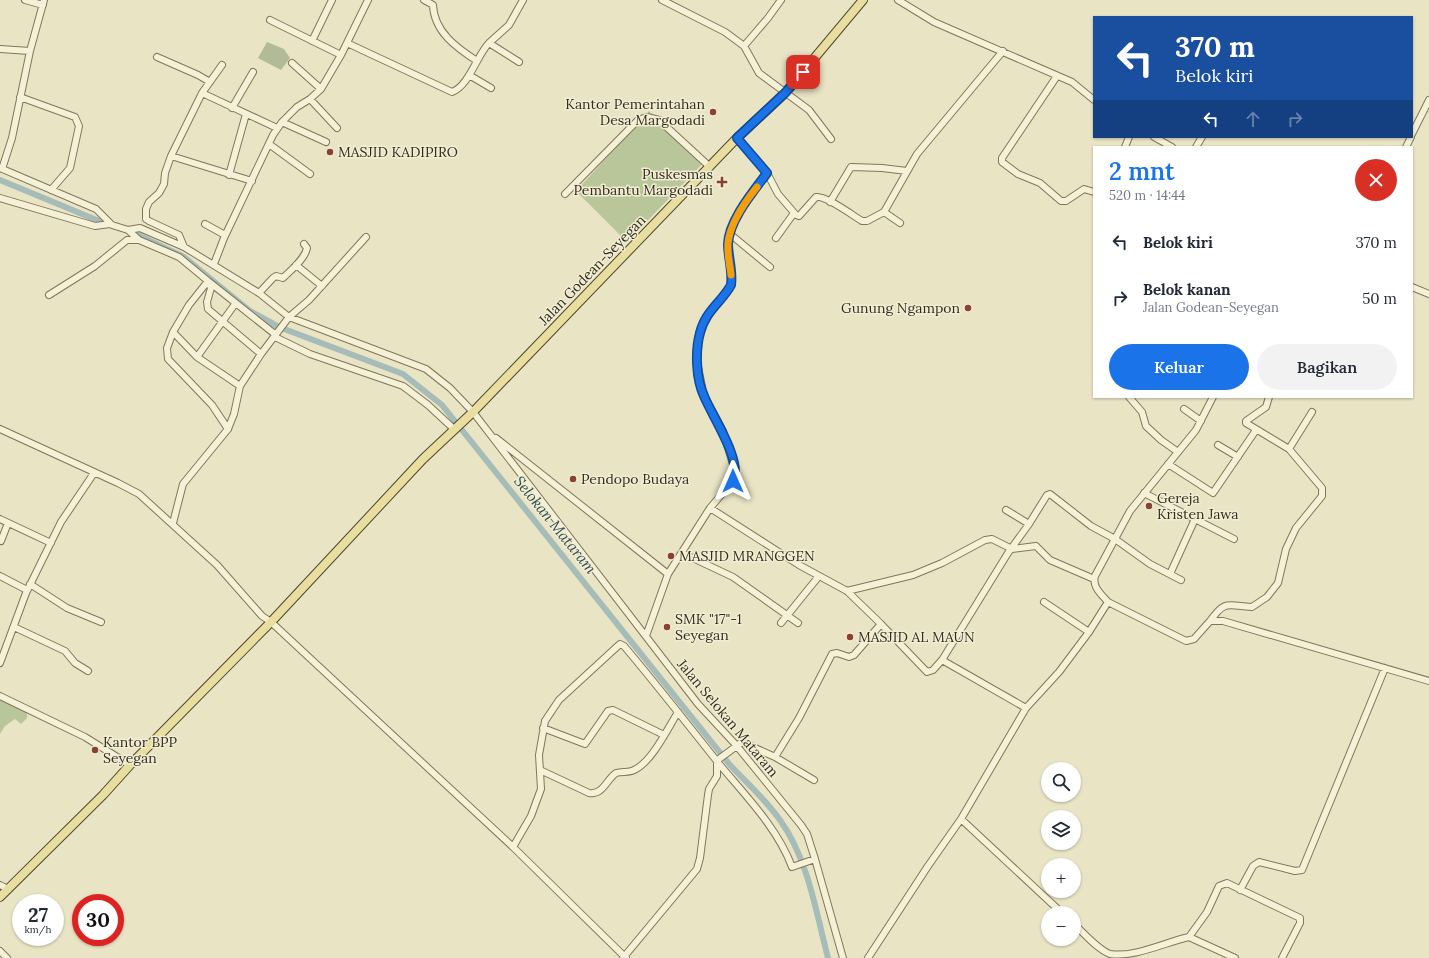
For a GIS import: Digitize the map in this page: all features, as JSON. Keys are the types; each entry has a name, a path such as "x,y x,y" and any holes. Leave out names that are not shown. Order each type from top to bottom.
{"main road":[{"name":"Jalan Godean-Seyegan","path":"0,896 98,800 130,765 271,622 423,459 471,414 737,138 786,92 863,0"}],"street":[{"path":"25,0 44,3 30,51 12,138 1,169 96,209 111,224 127,230 139,240 179,257 235,304 276,335 310,354 403,386 456,429"},
{"path":"312,40 332,0"},
{"path":"214,264 225,235 277,128 297,107 310,100 321,89 341,55 367,0"},
{"path":"424,0 433,6 437,23 454,45 477,61"},
{"path":"347,43 378,56 447,91 456,90 469,75 489,43 509,25 523,0"},
{"path":"662,0 725,32 744,46 759,73 809,110 831,139"},
{"path":"672,6 677,0"},
{"path":"744,46 768,18 780,0"},
{"path":"898,0 934,22 1072,82 1093,99"},
{"path":"270,20 341,55"},
{"path":"489,43 519,62"},
{"path":"0,49 30,51"},
{"path":"737,138 767,173 778,194 794,213 799,216 816,197 821,197 862,221 867,221 884,212 916,154 1003,51"},
{"path":"157,57 198,75 210,82"},
{"path":"292,63 321,89"},
{"path":"184,247 179,236 152,224 146,219 147,205 159,193 164,184 165,173 171,156 202,93 222,65"},
{"path":"232,108 253,72"},
{"path":"469,75 491,88"},
{"path":"1057,76 1002,158 1002,162 1018,174 1040,183 1061,201 1066,201 1084,189 1093,192"},
{"path":"202,93 277,128"},
{"path":"20,97 75,117 79,122 70,168 51,190"},
{"path":"310,100 338,128"},
{"path":"1413,132 1429,100"},
{"path":"229,175 246,114"},
{"path":"565,194 638,120 647,117 659,120 710,167"},
{"path":"282,122 326,142"},
{"path":"1156,138 1170,146"},
{"path":"269,144 310,174"},
{"path":"171,156 252,181"},
{"path":"830,202 850,167 882,168 907,171"},
{"path":"646,636 668,574 710,508 733,481 735,471 723,431 704,396 698,362 699,341 704,321 731,285 728,250 730,234 742,208 767,173"},
{"path":"0,198 95,226 111,224"},
{"path":"884,212 900,223"},
{"path":"776,238 794,213"},
{"path":"205,224 225,235"},
{"name":"Jalan Selokan Mataram","path":"127,230 140,228 184,247 259,293 289,317 426,369 450,388 471,414 488,431 698,704 736,745 801,825 807,834 815,859 842,958"},
{"path":"730,234 770,267"},
{"path":"173,523 183,484 228,429 234,414 240,386 261,354 289,317 322,286 366,237"},
{"path":"49,295 95,266 122,243 127,240 139,240"},
{"path":"259,293 273,278 276,276 283,278 296,265 307,250 304,244"},
{"path":"296,265 322,286"},
{"path":"208,281 211,288 207,302 208,308 261,354"},
{"path":"208,281 189,305 173,332 167,348 168,358 212,405 228,429"},
{"path":"1413,287 1429,294"},
{"path":"197,357 235,304"},
{"path":"173,332 197,357 240,386"},
{"path":"1130,398 1142,412 1146,426 1161,440 1178,452"},
{"path":"1212,398 1196,430 1130,511 1094,579 1097,590 1108,602 1186,641 1194,639 1220,608 1227,605 1252,608 1267,597 1278,583 1286,549 1296,528 1322,496 1322,488 1289,449 1248,426 1246,421 1266,407 1269,398"},
{"path":"1184,409 1201,421"},
{"path":"1289,449 1312,412"},
{"path":"0,429 139,494 173,523 217,565 262,616 271,622 513,847 625,957 697,869 700,858 709,789 717,776 718,760 736,745 744,742 775,757 814,780"},
{"path":"1168,464 1213,492 1256,430"},
{"path":"488,431 668,574"},
{"path":"1218,445 1238,457"},
{"path":"0,663 2,653 14,627 27,590 61,522 94,472"},
{"path":"1144,493 1234,540"},
{"path":"710,508 819,576 847,591 927,672 933,670 942,660 1047,495 1050,494 1086,523 1116,539 1150,564 1181,580"},
{"path":"1006,510 1029,524"},
{"path":"0,519 51,543"},
{"path":"1170,574 1195,519"},
{"path":"1,541 8,523"},
{"path":"847,591 913,575 942,563 988,539 997,540 1012,549 1036,546 1050,560 1094,579"},
{"path":"682,553 733,578 790,616 798,623"},
{"path":"0,576 27,590"},
{"path":"781,623 790,616 819,576"},
{"path":"30,584 67,608 100,622"},
{"path":"1044,602 1089,632"},
{"path":"868,958 928,866 961,819 1026,708 1059,672 1089,632 1108,602"},
{"path":"1210,621 1230,622 1429,681"},
{"path":"775,757 799,718 832,654 837,653 849,657 854,655 881,624"},
{"path":"14,627 65,651 75,663 88,671"},
{"path":"513,847 535,807 541,790 539,755 545,721 559,700 620,644 624,646 718,760 778,840 792,867 815,859"},
{"path":"942,660 1026,708"},
{"path":"1240,890 1253,866 1259,862 1295,871 1302,870 1385,668"},
{"path":"0,696 85,738 130,765"},
{"path":"543,728 585,744 608,711 613,710 664,735"},
{"path":"540,770 589,793 601,791 616,773 634,770 642,765 664,735 678,712"},
{"path":"961,819 1054,906"},
{"path":"1081,930 1109,954 1136,955 1188,937 1207,912 1219,886 1227,884 1300,918 1300,923 1282,958"},
{"path":"0,885 8,889"},
{"path":"1188,937 1235,958"},
{"path":"0,952 7,958"}],"green space":[{"path":"267,42 284,49 290,58 281,70 258,58"},
{"path":"649,111 705,161 627,242 576,191"},
{"path":"0,698 27,711 27,718 21,724 15,719 5,726 0,734"}],"waterway":[{"name":"Selokan Mataram","path":"0,180 99,221"},
{"name":"Selokan Mataram","path":"136,234 184,257 250,311 279,327 403,374 442,405 730,765 763,799 780,820 790,835 798,852 810,886 828,958"}],"slow traffic":[{"path":"731,275 728,250 731,230 742,208 757,187"}],"place":[{"name":"Kantor Pemerintahan Desa Margodadi","path":"713,112"},
{"name":"MASJID KADIPIRO","path":"330,152"},
{"name":"Puskesmas Pembantu Margodadi","path":"722,182"},
{"name":"Gunung Ngampon","path":"968,308"},
{"name":"Pendopo Budaya","path":"573,479"},
{"name":"Gereja Kristen Jawa","path":"1149,506"},
{"name":"MASJID MRANGGEN","path":"671,556"},
{"name":"SMK \"17\"-1 Seyegan","path":"667,627"},
{"name":"MASJID AL MAUN","path":"850,637"},
{"name":"Kantor BPP Seyegan","path":"95,750"}],"route":[{"path":"733,481 735,471 729,448 723,431 704,396 700,383 698,362 699,334 704,321 716,303 731,285 732,280 728,250 731,230 742,208 767,173 737,138 786,92 803,72"}]}
